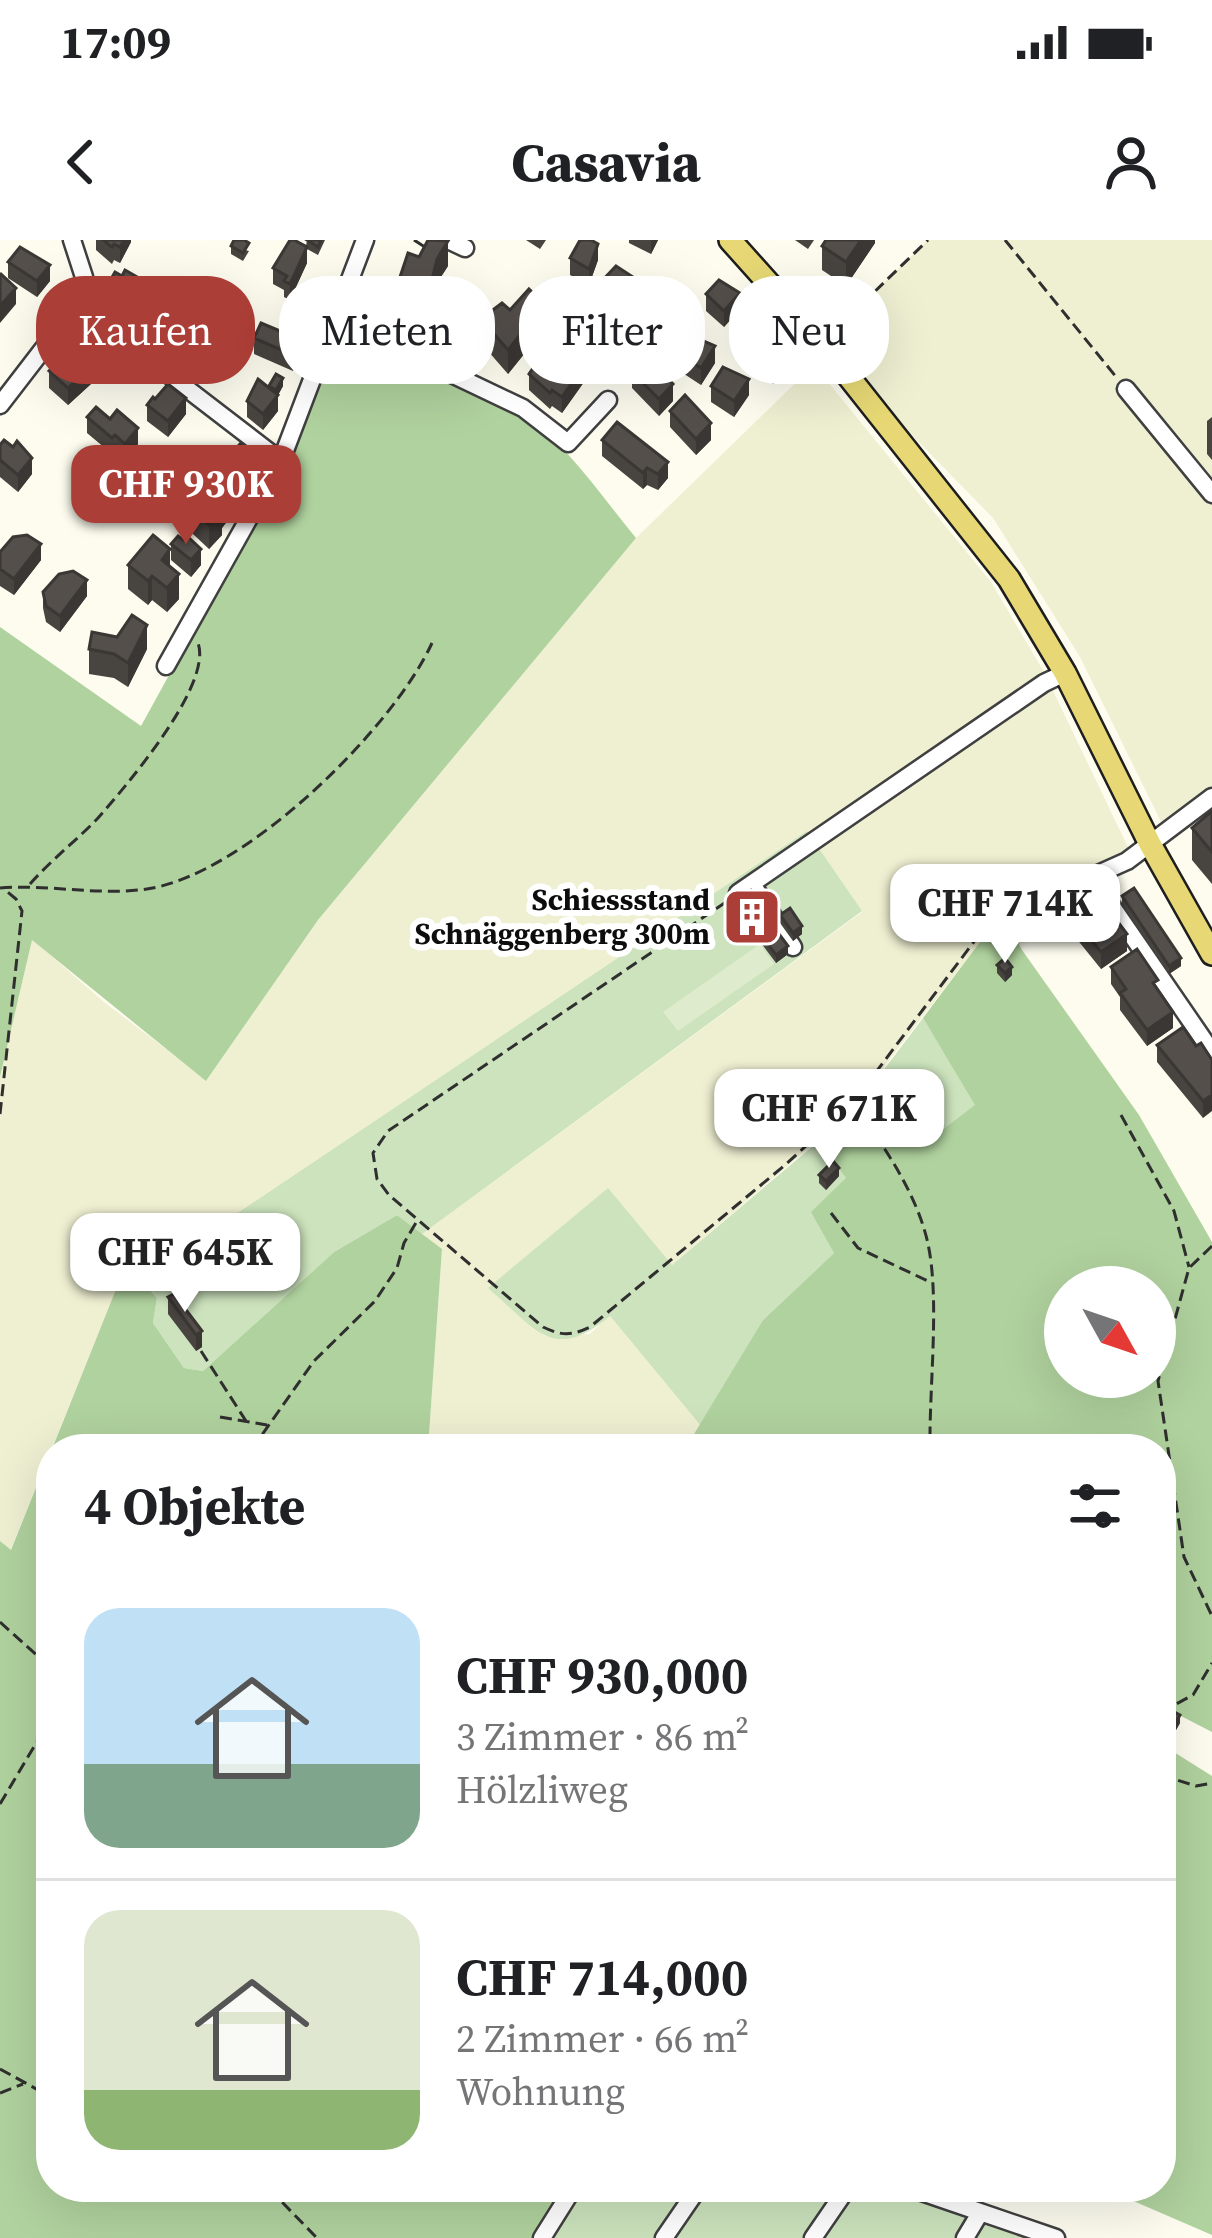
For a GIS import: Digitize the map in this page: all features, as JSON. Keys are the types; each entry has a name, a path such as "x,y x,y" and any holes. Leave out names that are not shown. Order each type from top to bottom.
{"main road":[{"path":"730,240 762,276"},
{"path":"855,384 984,545 1065,673 1150,844 1212,954"}],"street":[{"path":"72,240 84,276"},
{"path":"351,276 365,240"},
{"path":"0,405 36,358"},
{"path":"181,384 281,461"},
{"path":"166,666 281,461 310,384"},
{"path":"473,384 523,408 568,443 608,400"},
{"path":"1126,388 1212,494"},
{"path":"793,947 745,889 1044,682 1065,673"},
{"path":"1212,796 1150,844 1098,874 1102,892 1212,1052"},
{"path":"542,2238 565,2202"},
{"path":"664,2238 689,2202"},
{"path":"813,2238 838,2202"},
{"path":"949,2202 1056,2238"},
{"path":"965,2238 980,2213"}],"path":[{"path":"889,278 928,240"},
{"path":"1005,240 1126,388"},
{"path":"29,885 95,821 173,718 201,666 202,654 190,622"},
{"path":"2,888 150,889 212,868 269,831 351,751 418,674 432,643"},
{"path":"745,889 378,1141 372,1165 376,1179 417,1221 543,1327 571,1335 590,1327 785,1165 852,1104 985,927 1044,895 1098,874"},
{"path":"0,1114 22,911 16,898 2,888"},
{"path":"852,1104 886,1147 927,1238 932,1282 930,1434"},
{"path":"1121,1114 1174,1211 1189,1268 1158,1381 1166,1434"},
{"path":"831,1213 858,1248 932,1282"},
{"path":"262,1434 314,1361 375,1301 397,1268 417,1221"},
{"path":"1189,1268 1212,1246"},
{"path":"201,1351 246,1421"},
{"path":"220,1417 268,1425"},
{"path":"1176,1503 1184,1557 1212,1616"},
{"path":"0,1622 36,1654"},
{"path":"1176,1704 1193,1695 1212,1664"},
{"path":"0,1804 36,1743"},
{"path":"1176,1780 1196,1786 1212,1784"},
{"path":"0,2069 36,2090"},
{"path":"0,2093 25,2084"},
{"path":"282,2202 317,2238"}],"green space":[{"path":"928,240 1212,240 1212,807 1170,840 1080,657 993,518 862,384 889,384 889,278"},
{"path":"315,384 458,384 542,431 565,451 636,538 318,920 206,1081 32,940 0,1077 0,627 141,726 284,466"},
{"path":"794,384 829,384 991,582 1044,672 1137,866 1047,898 983,938 847,1115 672,1265 489,1287 545,1336 590,1334 609,1315 701,1426 695,1434 429,1434 442,1250 422,1234 862,912 807,831 142,1277 127,1263 58,1434 36,1434 36,1487 10,1551 0,1541 0,1077 32,939 104,1002 207,1080 318,920 636,538"},
{"path":"807,831 862,911 422,1234 397,1215 334,1252 203,1371 184,1368 153,1323 157,1298 142,1277"},
{"path":"1007,921 1022,950 1139,1115 1212,1242 1212,1732 1176,1715 1176,1434 694,1434 763,1320 834,1253 811,1212 846,1178 819,1141 873,1084 920,1147 975,1105 923,1018 983,938"},
{"path":"760,944 774,964 678,1031 663,1012"},
{"path":"923,1018 976,1105 920,1148 873,1084"},
{"path":"819,1141 847,1178 835,1252 763,1320 701,1426 610,1316 573,1338 559,1339 532,1328 488,1288 608,1188 672,1265"},
{"path":"397,1215 442,1249 429,1434 58,1434 127,1262 157,1298 153,1323 184,1368 203,1371 334,1252"},
{"path":"36,1488 36,2202 560,2202 538,2238 0,2238 0,1541 11,1550"},
{"path":"1176,1753 1212,1776 1212,2235 1136,2202 1176,2202"},
{"path":"571,2202 936,2202 1040,2238 548,2238"}],"building":[{"path":"234,240 249,243 243,253 231,246"},
{"path":"290,240 307,247 294,276 273,268"},
{"path":"428,240 448,241 433,276 400,276 408,253 419,257"},
{"path":"580,240 598,244 589,269 570,258"},
{"path":"826,240 861,240 846,262 822,246"},
{"path":"20,247 50,265 36,280 8,262"},
{"path":"616,266 631,276 607,276"},
{"path":"0,275 16,288 0,306"},
{"path":"719,280 729,286 729,305 724,311 706,294"},
{"path":"519,300 519,336 508,350 495,335 495,308 502,303 510,310"},
{"path":"261,323 279,331 279,349 255,338"},
{"path":"705,342 715,346 705,362"},
{"path":"723,367 729,370 729,384 746,384 734,401 711,386"},
{"path":"276,374 279,376 276,390 269,386"},
{"path":"258,379 278,395 263,414 247,401"},
{"path":"168,384 186,398 168,421 147,405"},
{"path":"540,384 571,384 562,397"},
{"path":"644,384 673,384 659,399"},
{"path":"685,395 711,423 696,439 670,411"},
{"path":"96,407 110,419 117,410 138,428 125,444 87,417"},
{"path":"617,422 668,462 658,474 647,468 643,473 602,440"},
{"path":"4,440 13,447 17,441 32,458 18,475 0,460"},
{"path":"240,444 255,456 238,479 231,474 228,479 216,470"},
{"path":"141,458 151,465 141,479 131,472"},
{"path":"200,458 234,488 209,525 179,496 188,478 209,496 220,484 192,467"},
{"path":"27,535 41,544 14,579 0,569 0,552 13,537"},
{"path":"153,535 170,549 162,560 179,574 167,588 152,576 148,581 128,565"},
{"path":"178,536 183,540 187,536 201,549 191,560 171,544"},
{"path":"73,571 87,580 60,616 46,606 43,592 59,574"},
{"path":"132,615 147,625 128,663 114,654 89,649 92,632 117,637"},
{"path":"1212,811 1212,852 1192,828"},
{"path":"1082,878 1107,917 1112,914 1127,934 1101,952 1055,896"},
{"path":"1134,888 1181,958 1169,966 1122,896"},
{"name":"Schiessstand Schnäggenberg 300m","path":"751,890 770,915 754,928 735,902"},
{"path":"790,908 802,926 793,933 780,915"},
{"path":"773,926 788,946 776,955 761,935"},
{"path":"1137,949 1173,1012 1147,1030 1120,993 1126,989 1111,967"},
{"path":"1005,958 1012,967 1005,973 997,965"},
{"path":"1183,1027 1212,1060 1212,1095 1203,1101 1157,1045"},
{"path":"919,1075 929,1088 913,1101 902,1089"},
{"path":"833,1161 839,1168 826,1181 819,1175"},
{"path":"174,1294 202,1331 196,1335 168,1297"}],"place":[{"name":"Schiessstand Schnäggenberg 300m","path":"752,917"}]}
